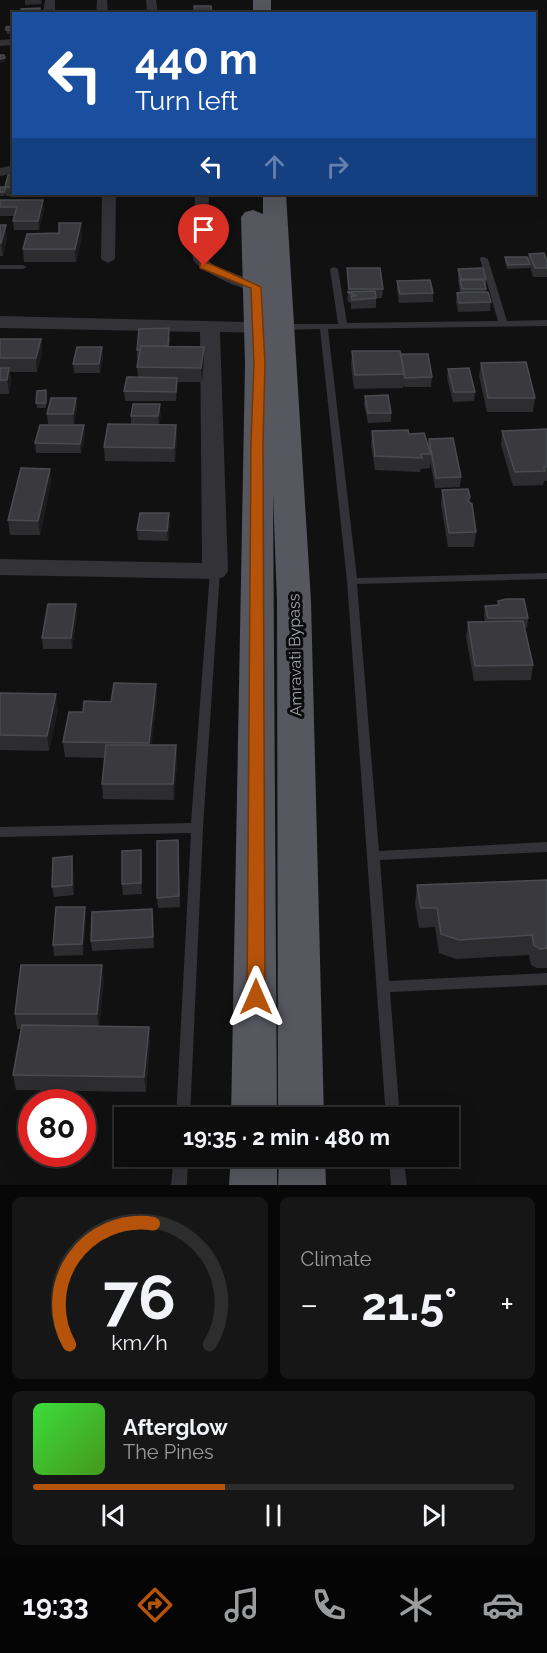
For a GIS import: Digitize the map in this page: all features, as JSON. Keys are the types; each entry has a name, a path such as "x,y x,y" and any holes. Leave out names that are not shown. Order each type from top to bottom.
{"highway":[{"name":"Amravati Bypass","path":"252,195 256,287 270,327 294,601 301,1107"},
{"name":"Amravati Bypass","path":"254,1107 274,195"},
{"path":"253,1185 254,1167"},
{"path":"302,1167 302,1185"}],"street":[{"path":"108,259 109,195"},
{"path":"202,195 200,260 208,268 256,287"},
{"path":"0,322 270,327"},
{"path":"0,567 215,571 210,326"}],"lane":[{"path":"484,259 503,323"},
{"path":"0,267 24,267"},
{"path":"334,269 343,326"},
{"path":"270,327 547,323"},
{"path":"324,327 352,581 392,1107"},
{"path":"184,1107 197,828 215,571"},
{"path":"352,581 547,576"},
{"path":"0,832 197,828"},
{"path":"373,856 547,847"},
{"path":"382,987 547,979"},
{"path":"179,1185 180,1167"},
{"path":"397,1167 399,1185"}],"building":[{"path":"194,6 211,6 212,12 195,12"},
{"path":"40,8 40,11 21,12 21,9"},
{"path":"8,175 12,175 12,187 5,187"},
{"path":"0,187 6,187 4,192 0,192"},
{"path":"0,200 43,200 38,221 13,221 17,207 0,207"},
{"path":"59,223 81,223 75,249 23,249 27,234 59,233"},
{"path":"0,225 6,225 1,243 0,243"},
{"path":"544,253 547,268 535,268 529,254"},
{"path":"505,257 527,257 530,264 508,265"},
{"path":"347,268 380,268 383,289 349,289"},
{"path":"483,268 486,279 461,279 458,269"},
{"path":"430,280 433,293 400,294 397,281"},
{"path":"460,280 484,280 486,289 462,289"},
{"path":"375,291 376,298 352,300 351,296 357,296 347,292"},
{"path":"488,292 491,302 459,303 457,293"},
{"path":"169,328 168,346 141,346 140,350 137,350 139,329"},
{"path":"0,339 41,339 36,358 0,358"},
{"path":"141,346 204,347 201,368 137,367"},
{"path":"77,347 102,347 99,364 73,364"},
{"path":"352,351 400,351 404,374 355,375"},
{"path":"401,354 428,354 432,377 405,378"},
{"path":"526,362 535,398 488,398 481,363"},
{"path":"0,368 9,368 7,380 0,380"},
{"path":"469,368 475,392 454,392 448,369"},
{"path":"127,377 177,378 176,392 124,391"},
{"path":"46,390 46,403 36,403 37,391"},
{"path":"388,395 391,413 368,413 365,396"},
{"path":"51,398 76,398 73,414 47,414"},
{"path":"133,404 160,404 158,416 131,416"},
{"path":"108,424 176,425 174,448 104,447"},
{"path":"40,425 84,425 80,444 35,443"},
{"path":"547,429 547,467 544,467 545,471 515,472 502,431"},
{"path":"408,430 409,434 424,433 431,454 421,454 422,458 375,456 372,431"},
{"path":"453,438 461,477 436,478 429,439"},
{"path":"21,468 50,469 38,521 8,520"},
{"path":"468,489 470,497 468,501 472,504 476,532 449,533 442,490"},
{"path":"140,513 169,513 167,531 137,530"},
{"path":"524,599 528,618 488,618 485,606 499,605 498,601"},
{"path":"48,604 76,604 71,638 42,638"},
{"path":"523,621 533,665 475,666 468,622"},
{"path":"114,683 156,684 149,743 63,742 69,712 83,712 84,701 111,702"},
{"path":"0,693 56,694 47,736 0,735"},
{"path":"106,745 176,745 173,784 102,784"},
{"path":"178,840 179,896 157,898 157,841"},
{"path":"141,850 141,883 122,884 122,851"},
{"path":"72,856 72,885 52,887 53,858"},
{"path":"547,880 547,948 540,949 534,945 532,935 459,940 441,934 437,908 421,908 417,885"},
{"path":"56,907 85,907 82,944 53,945"},
{"path":"152,909 153,937 91,941 92,912"},
{"path":"21,965 102,965 97,1014 15,1014"},
{"path":"22,1025 149,1027 144,1077 13,1075"}],"route":[{"path":"204,266 256,287 259,364 256,997"}]}
